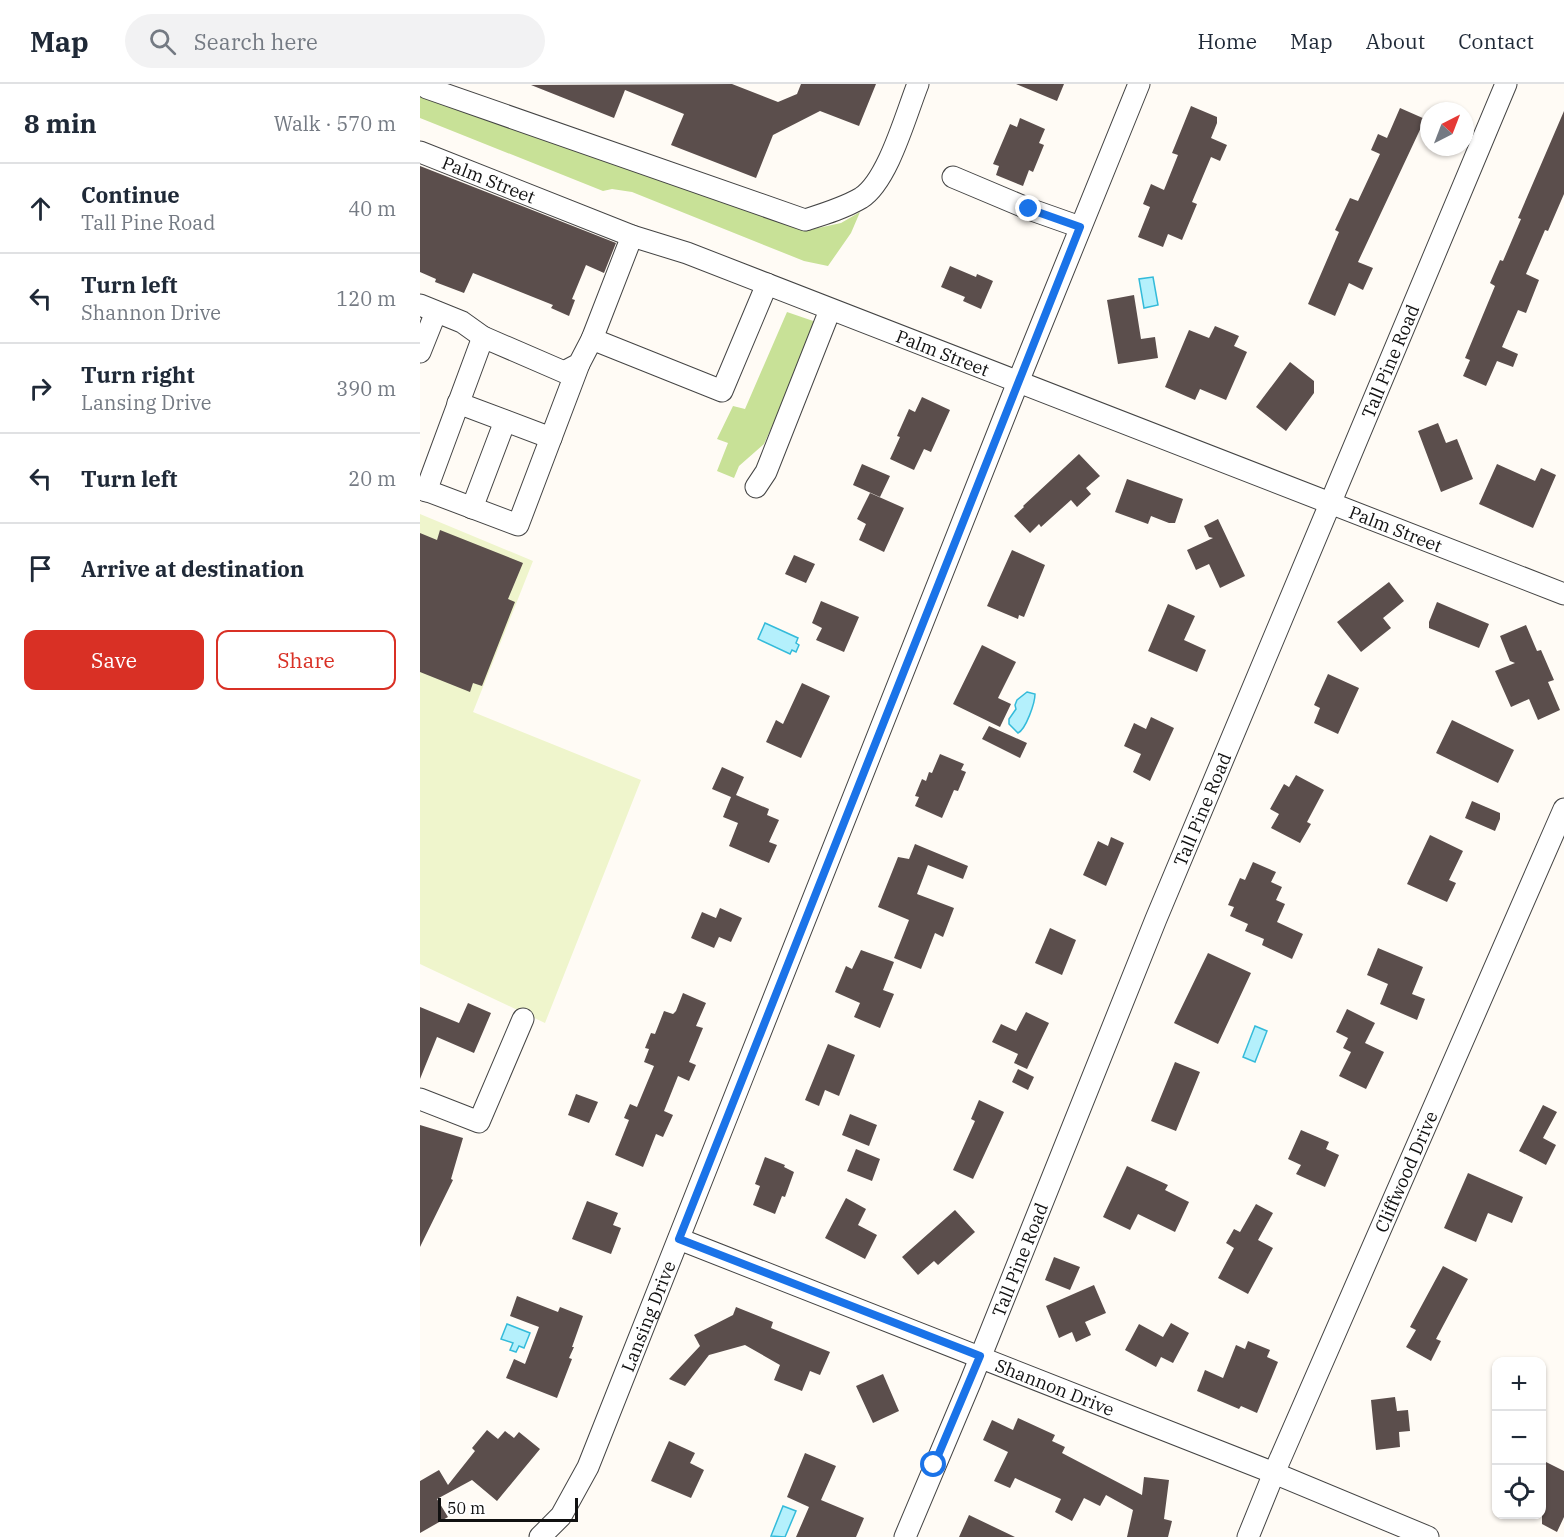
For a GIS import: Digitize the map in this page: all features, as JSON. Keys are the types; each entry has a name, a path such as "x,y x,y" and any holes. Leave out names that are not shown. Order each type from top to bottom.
{"street":[{"path":"421,84 805,220 842,208 863,197 883,174 918,84"},
{"name":"Lansing Drive","path":"540,1537 561,1516 588,1467 1018,382 1139,84"},
{"name":"Tall Pine Road","path":"905,1537 1161,908 1506,84"},
{"name":"Palm Street","path":"420,152 632,236 687,253 1564,594"},
{"path":"953,177 1029,209 1080,227"},
{"path":"483,337 423,490 518,525 579,364 592,339 632,236"},
{"path":"592,339 722,391 767,285"},
{"path":"420,352 428,308 462,322 483,337 564,372 579,364"},
{"path":"756,487 766,472 837,312"},
{"path":"458,403 551,438"},
{"path":"472,508 505,421"},
{"name":"Cliffwood Drive","path":"1248,1537 1564,809"},
{"path":"420,1100 479,1122 523,1018"},
{"name":"Shannon Drive","path":"679,1239 980,1356 1428,1537"}],"green space":[{"path":"420,93 427,98 809,230 841,223 860,212 851,233 828,266 804,261 632,192 612,189 603,191 420,118"},
{"path":"787,312 819,323 764,444 739,466 734,478 717,471 728,443 717,439 733,406 745,409"},
{"path":"420,514 533,561 473,712 641,780 545,1023 420,964"}],"water":[{"path":"1153,277 1158,305 1144,308 1139,279"},
{"path":"765,623 798,638 796,643 799,645 796,652 792,650 790,654 758,639"},
{"path":"1027,692 1035,694 1027,721 1018,733 1009,724 1009,719 1016,709 1017,700"},
{"path":"1255,1026 1267,1031 1255,1062 1243,1057"},
{"path":"507,1324 530,1333 524,1348 519,1346 516,1352 510,1350 513,1343 501,1339"},
{"path":"783,1506 796,1511 785,1537 771,1536"}],"building":[{"path":"732,84 778,102 797,94 801,84 876,84 859,126 820,111 773,135 756,178 671,145 684,114 625,90 614,118 531,85"},
{"path":"1016,84 1064,84 1057,101"},
{"path":"1191,106 1217,117 1211,138 1227,145 1220,161 1211,157 1192,202 1197,204 1182,240 1168,234 1163,247 1138,237 1150,207 1143,204 1151,184 1164,190 1178,155 1172,153"},
{"path":"1400,108 1420,117 1420,130 1358,262 1373,268 1363,290 1349,283 1335,316 1308,304 1339,232 1335,230 1350,198 1358,201 1380,154 1371,150 1378,134 1387,138"},
{"path":"1564,111 1564,194 1526,274 1539,280 1526,313 1518,310 1502,347 1518,354 1513,367 1497,361 1486,386 1463,376 1470,360 1465,358 1495,286 1490,283 1500,260 1503,261 1521,219 1518,218"},
{"path":"1020,118 1045,129 1039,143 1044,145 1033,172 1029,170 1023,186 996,175 999,166 993,164 1010,124 1017,127"},
{"path":"420,166 616,243 604,273 586,265 572,299 575,300 569,316 551,308 553,305 473,273 464,293 435,282 436,279 420,272"},
{"path":"950,266 976,277 977,274 993,281 981,309 963,301 965,297 941,287"},
{"path":"1134,295 1141,339 1155,337 1158,358 1118,364 1107,300"},
{"path":"1215,326 1239,336 1234,346 1247,352 1226,400 1200,389 1195,400 1165,387 1189,330 1209,338"},
{"path":"1290,362 1314,381 1314,393 1286,431 1256,407"},
{"path":"922,397 950,410 931,452 924,449 914,470 890,459 909,409 915,412"},
{"path":"1438,423 1446,443 1457,439 1473,479 1441,492 1418,431"},
{"path":"1079,454 1100,476 1086,488 1091,494 1077,507 1071,500 1041,527 1039,524 1030,533 1014,516"},
{"path":"862,464 890,476 880,497 853,485"},
{"path":"1497,464 1535,481 1541,468 1556,475 1533,528 1479,504"},
{"path":"1127,479 1183,499 1175,523 1151,516 1148,524 1115,512"},
{"path":"870,493 904,508 884,552 859,540 866,524 857,519"},
{"path":"1218,519 1245,576 1220,588 1209,564 1196,570 1187,550 1213,538 1209,537 1204,526"},
{"path":"440,530 523,563 508,599 515,602 482,686 473,683 470,692 420,672 420,533 437,540"},
{"path":"1012,550 1045,565 1024,617 1019,615 1018,619 987,606"},
{"path":"794,555 815,564 806,583 785,574"},
{"path":"1389,582 1404,601 1383,618 1391,628 1361,652 1337,622"},
{"path":"821,601 859,617 844,652 816,640 822,628 812,623"},
{"path":"1437,602 1489,624 1479,648 1429,628"},
{"path":"1168,604 1195,616 1184,640 1206,650 1197,672 1148,651"},
{"path":"1526,625 1537,651 1541,650 1554,680 1548,682 1560,710 1538,720 1529,699 1511,707 1495,671 1515,663 1510,661 1500,636"},
{"path":"982,645 1016,662 998,698 1011,704 1000,727 953,704"},
{"path":"1328,674 1359,688 1338,734 1314,723 1320,708 1314,705"},
{"path":"802,683 830,696 801,758 766,742 776,720 783,724"},
{"path":"1151,717 1174,728 1150,781 1133,772 1141,754 1124,746 1134,723 1146,729"},
{"path":"1452,720 1514,750 1498,783 1436,753"},
{"path":"989,726 1027,743 1020,758 982,739"},
{"path":"940,754 964,764 961,770 966,772 958,791 954,790 942,818 915,806 919,797 915,796 922,779 926,781 929,772 932,773"},
{"path":"722,767 744,777 736,795 769,809 767,815 779,820 769,842 777,845 769,863 729,846 738,823 723,817 731,797 712,789"},
{"path":"1296,775 1324,790 1307,822 1311,824 1300,843 1271,828 1279,814 1270,809 1284,784 1289,787"},
{"path":"1472,801 1500,813 1495,831 1465,818"},
{"path":"1430,835 1463,851 1449,880 1456,883 1447,902 1407,884"},
{"path":"1111,837 1124,843 1106,886 1083,875 1098,841 1108,846"},
{"path":"915,844 968,866 963,879 928,865 917,894 954,908 943,937 935,933 921,969 894,958 909,920 878,907 898,857 909,859"},
{"path":"1253,862 1276,872 1271,882 1282,887 1276,900 1285,904 1277,922 1303,934 1292,959 1262,945 1264,939 1245,931 1248,924 1230,916 1234,907 1228,905 1240,878 1245,880"},
{"path":"720,908 742,918 731,942 719,937 714,948 691,938 702,912 716,918"},
{"path":"1050,928 1076,940 1062,975 1035,963"},
{"path":"1378,948 1423,967 1412,994 1425,999 1417,1020 1380,1004 1388,984 1367,975"},
{"path":"861,950 894,962 883,990 894,994 880,1028 854,1017 860,1003 835,992 846,966 852,969"},
{"path":"1208,953 1251,973 1218,1044 1174,1023"},
{"path":"683,993 706,1003 696,1026 703,1028 689,1062 696,1065 689,1081 678,1076 664,1111 673,1115 663,1137 656,1134 643,1167 615,1155 629,1120 624,1118 630,1104 637,1107 654,1066 644,1062 649,1049 645,1048 651,1033 655,1034 664,1011 673,1014 676,1011"},
{"path":"468,1003 491,1013 474,1053 437,1037 420,1079 420,1007 459,1023"},
{"path":"1347,1009 1375,1023 1365,1043 1384,1052 1366,1089 1339,1076 1351,1052 1343,1048 1348,1038 1336,1032"},
{"path":"1026,1012 1049,1023 1027,1069 1014,1063 1018,1054 992,1042 1001,1024 1016,1031"},
{"path":"828,1044 855,1055 839,1096 825,1090 819,1106 805,1100"},
{"path":"1175,1062 1200,1072 1176,1131 1151,1121"},
{"path":"1018,1069 1034,1077 1028,1090 1012,1082"},
{"path":"576,1094 598,1102 589,1123 568,1115"},
{"path":"979,1100 1004,1112 973,1179 953,1170 975,1121 971,1119"},
{"path":"1543,1105 1557,1112 1543,1138 1556,1145 1546,1165 1519,1151"},
{"path":"850,1114 877,1125 869,1146 842,1135"},
{"path":"420,1125 463,1138 451,1179 453,1180 420,1247"},
{"path":"1301,1130 1329,1142 1326,1149 1339,1155 1325,1187 1296,1174 1301,1165 1288,1159"},
{"path":"856,1149 880,1159 872,1181 847,1171"},
{"path":"765,1157 785,1165 784,1167 794,1172 785,1197 782,1196 775,1214 753,1205 760,1186 755,1184"},
{"path":"1127,1166 1168,1185 1165,1190 1189,1202 1175,1232 1138,1214 1130,1230 1103,1217"},
{"path":"1468,1173 1523,1197 1512,1223 1488,1213 1476,1242 1444,1228"},
{"path":"846,1198 866,1209 858,1225 877,1235 865,1259 825,1238"},
{"path":"587,1201 618,1213 613,1225 621,1228 611,1254 572,1239"},
{"path":"1256,1204 1273,1213 1258,1240 1273,1248 1248,1294 1218,1278 1234,1248 1226,1243 1234,1229 1240,1232"},
{"path":"955,1210 975,1232 938,1265 934,1261 918,1275 902,1257"},
{"path":"1054,1257 1080,1267 1070,1290 1045,1280"},
{"path":"1443,1266 1468,1279 1436,1339 1441,1341 1431,1361 1406,1347 1416,1330 1410,1327"},
{"path":"1094,1285 1106,1313 1085,1322 1091,1335 1076,1342 1072,1332 1059,1338 1046,1306"},
{"path":"517,1296 558,1312 560,1307 583,1316 569,1358 572,1359 557,1398 506,1378 514,1359 525,1364 539,1327 510,1316"},
{"path":"736,1307 773,1322 771,1328 830,1352 820,1375 810,1371 802,1391 774,1380 780,1365 745,1345 709,1355 685,1386 669,1379 700,1346 694,1335 733,1315"},
{"path":"1171,1323 1189,1333 1173,1363 1161,1357 1156,1367 1125,1350 1139,1324 1163,1337"},
{"path":"1248,1341 1270,1350 1267,1357 1278,1362 1257,1413 1241,1406 1239,1409 1197,1391 1205,1370 1223,1378 1236,1345 1245,1349"},
{"path":"883,1374 899,1411 873,1423 856,1386"},
{"path":"1395,1397 1397,1411 1408,1410 1410,1431 1399,1432 1400,1447 1376,1450 1371,1400"},
{"path":"1018,1418 1055,1435 1052,1441 1065,1447 1062,1453 1142,1495 1144,1477 1169,1480 1164,1519 1172,1521 1168,1537 1127,1537 1133,1510 1106,1495 1100,1506 1084,1498 1072,1521 1055,1512 1061,1499 1015,1478 1010,1488 994,1481 1008,1452 983,1440 992,1420 1013,1430"},
{"path":"487,1430 498,1439 505,1431 514,1438 519,1432 540,1449 497,1501 472,1480 437,1499 448,1517 420,1533 420,1481 439,1470 448,1485 475,1451 472,1448"},
{"path":"669,1441 695,1453 690,1463 704,1470 691,1498 651,1481"},
{"path":"805,1453 836,1466 821,1500 864,1518 856,1537 796,1537 809,1507 787,1497"},
{"path":"1546,1462 1564,1471 1564,1517 1557,1532 1542,1524 1542,1519 1546,1519"},
{"path":"969,1515 1015,1537 959,1537"}],"route":[{"path":"934,1465 980,1356 679,1239 1080,227 1029,209"}]}
